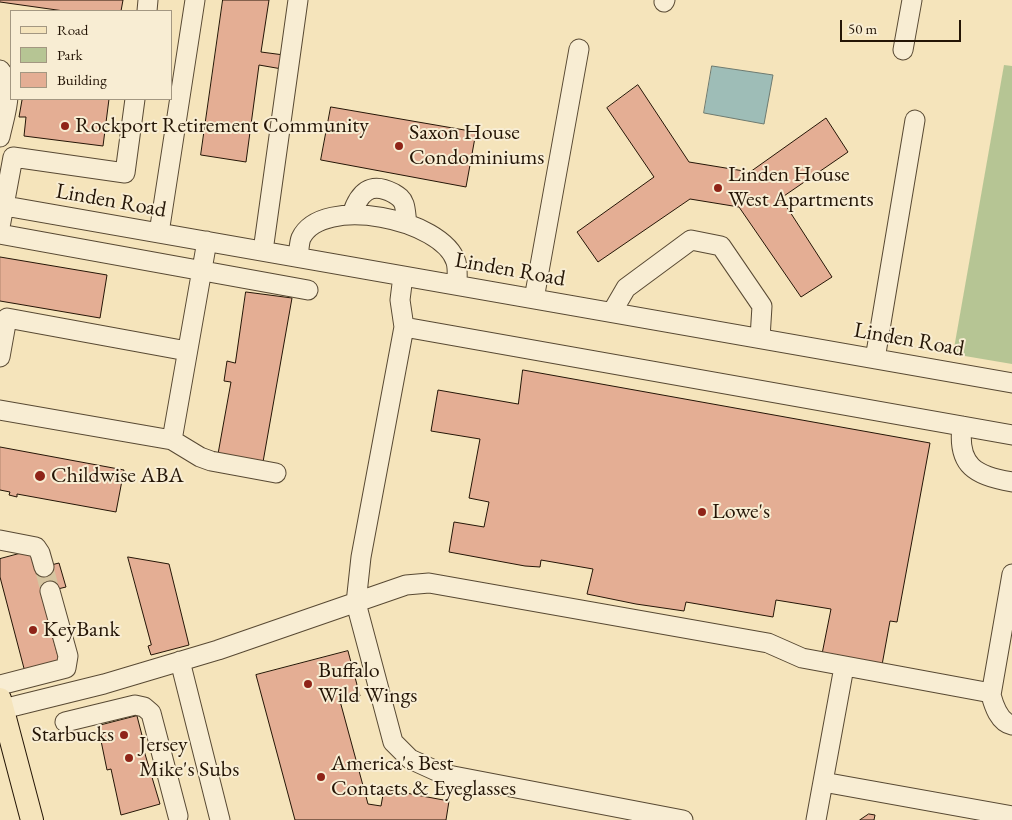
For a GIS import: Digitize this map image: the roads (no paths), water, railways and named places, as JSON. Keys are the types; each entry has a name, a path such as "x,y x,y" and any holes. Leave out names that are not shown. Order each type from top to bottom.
{"main road":[{"path":"1,704 32,820"}],"street":[{"path":"159,233 195,0"},
{"path":"263,251 298,0"},
{"path":"903,50 912,0"},
{"path":"534,299 579,49"},
{"path":"0,70 6,76 7,90 0,137"},
{"path":"0,227 2,205 13,157 125,173 135,100"},
{"path":"875,359 915,120"},
{"path":"352,214 357,200 364,191 372,187 386,190 400,198 404,205 407,224"},
{"name":"Linden Road","path":"2,205 1012,383"},
{"path":"298,257 301,238 314,225 331,218 352,214 407,224 428,232 445,245 456,262 458,285"},
{"path":"67,246 73,218"},
{"path":"0,234 308,290"},
{"path":"612,312 626,288 691,240 721,246 762,306 760,338"},
{"path":"172,440 207,241"},
{"path":"403,276 400,300 404,326 361,556 356,603 390,733 400,752 410,759 443,774 683,820"},
{"path":"0,357 7,318 187,351"},
{"path":"404,326 1012,435"},
{"path":"0,410 172,440 200,457 211,461 276,473"},
{"path":"962,426 960,443 964,458 978,473 1012,482"},
{"path":"0,540 36,547 44,567"},
{"path":"1012,574 991,693 994,707 1007,723 1012,724"},
{"path":"1,704 69,692 180,661 406,585 429,583 768,643 802,658 991,693"},
{"path":"0,685 64,670 68,665 68,656 50,591"},
{"path":"180,661 220,820"},
{"path":"816,820 844,667"},
{"path":"64,670 69,692"},
{"path":"65,722 135,705 144,707 151,713 178,816"},
{"path":"823,782 1012,816"}],"water":[{"path":"712,66 773,75 764,124 704,113"}],"tunnel":[{"path":"44,567 50,591"}],"place":[{"name":"Rockport Retirement Community","path":"65,126"},
{"name":"Saxon House Condominiums","path":"399,146"},
{"name":"Linden House West Apartments","path":"718,188"},
{"name":"Childwise ABA","path":"40,476"},
{"name":"Lowe's","path":"702,512"},
{"name":"KeyBank","path":"33,630"},
{"name":"Buffalo Wild Wings","path":"308,684"},
{"name":"Starbucks","path":"124,735"},
{"name":"Jersey Mike's Subs","path":"129,758"},
{"name":"America's Best Contacts & Eyeglasses","path":"321,777"}]}
